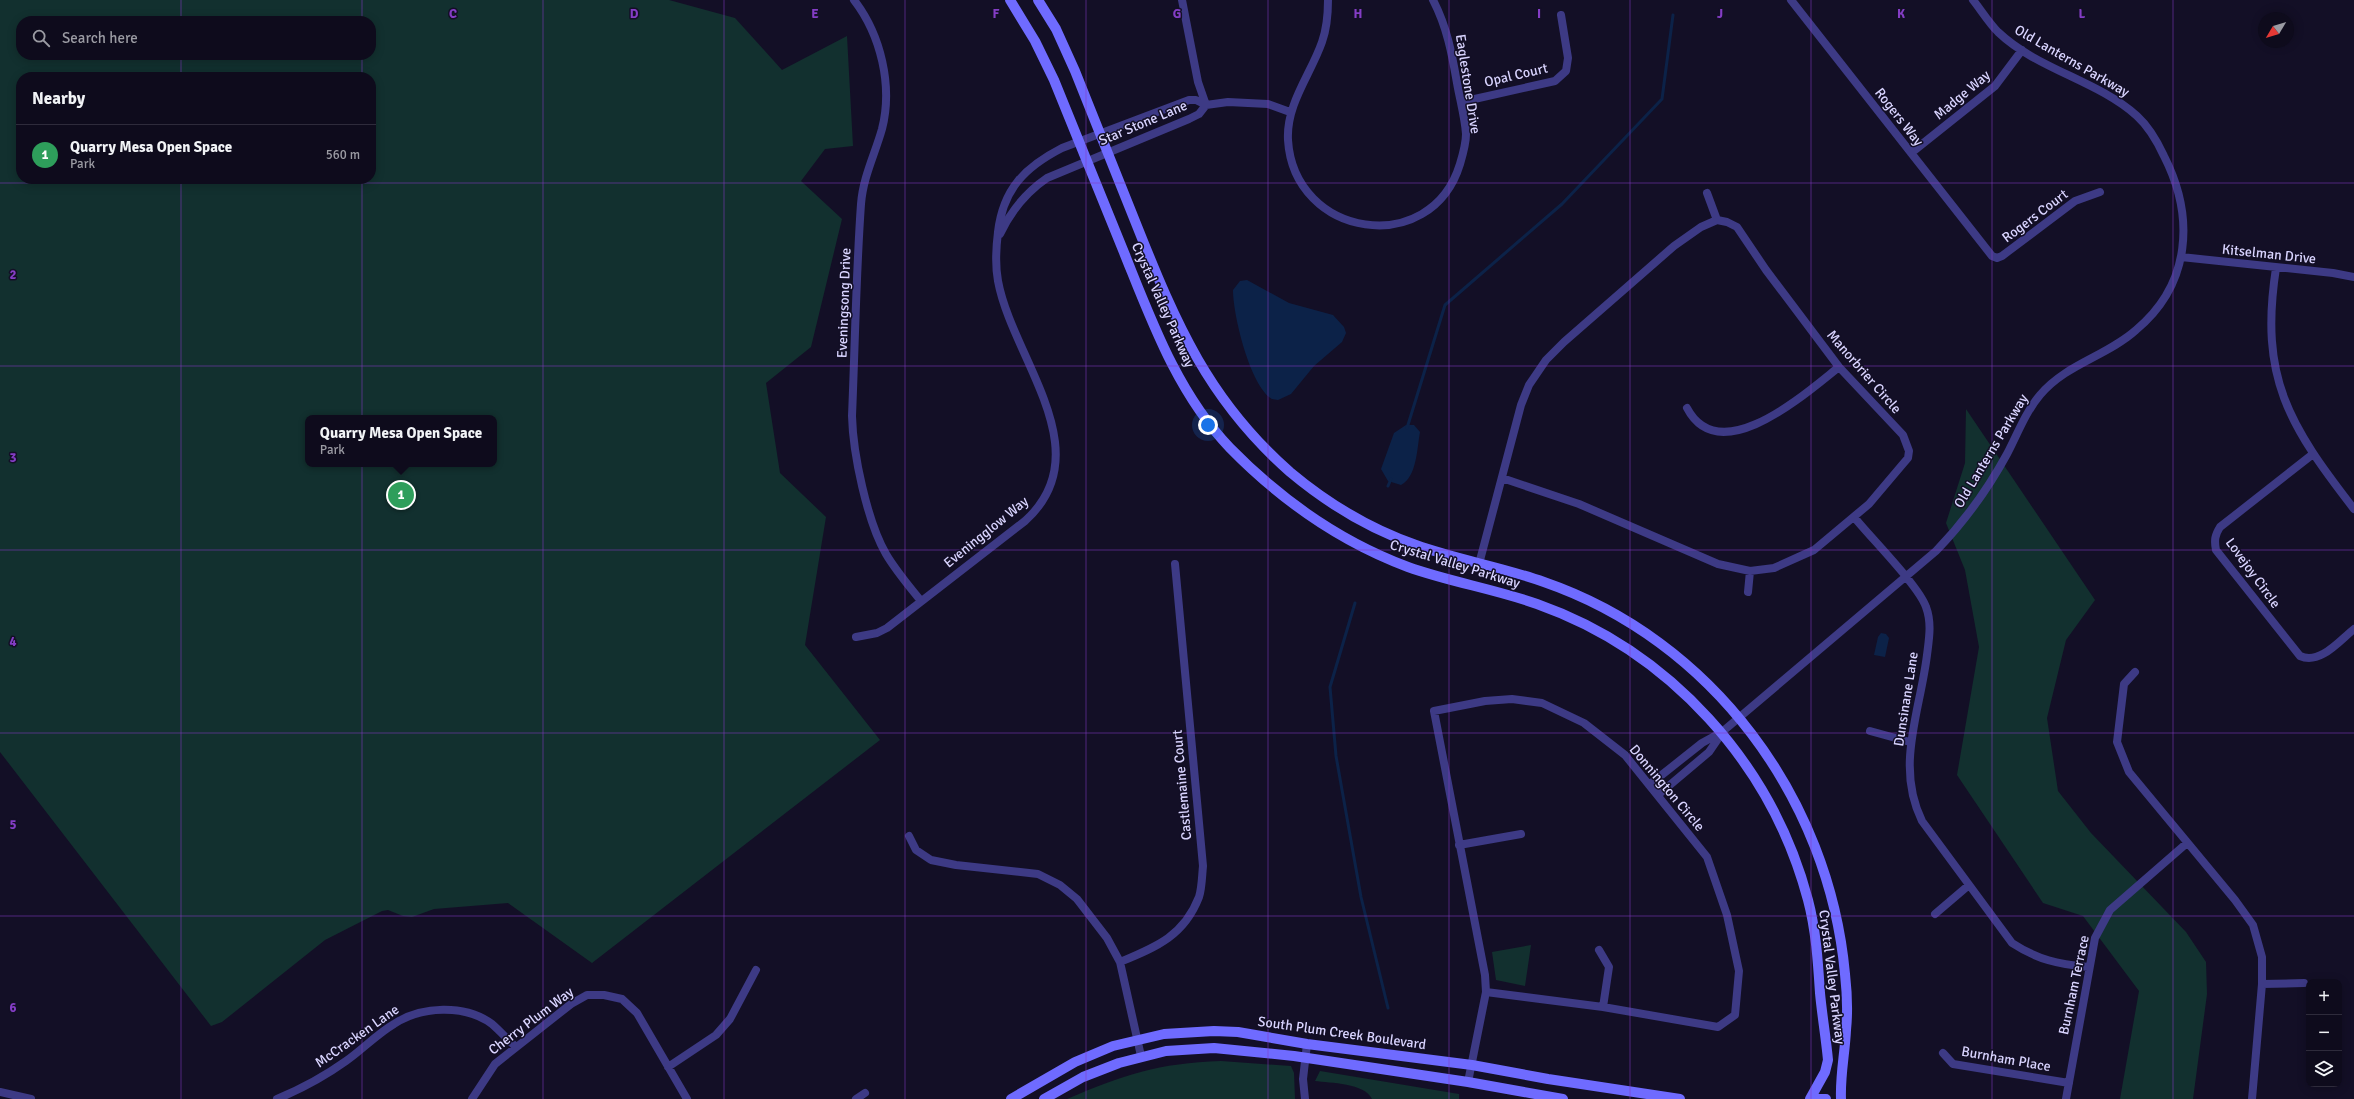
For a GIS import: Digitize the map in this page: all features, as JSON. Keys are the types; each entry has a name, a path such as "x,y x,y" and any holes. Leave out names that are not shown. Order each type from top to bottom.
{"main road":[{"name":"Crystal Valley Parkway","path":"1010,0 1045,60 1158,337 1181,380 1216,432 1232,450 1271,486 1297,506 1335,532 1380,555 1433,574 1536,604 1584,624 1632,652 1657,670 1686,695 1722,732 1756,779 1782,824 1792,849 1808,901 1818,959 1828,1060 1825,1072 1810,1099"},
{"name":"Crystal Valley Parkway","path":"1038,0 1066,50 1167,300 1192,352 1221,397 1251,433 1292,473 1353,516 1415,545 1550,584 1594,603 1621,618 1671,652 1696,672 1740,717 1775,766 1802,814 1819,855 1836,914 1844,959 1846,995 1846,1033 1842,1061 1841,1099"},
{"name":"South Plum Creek Boulevard","path":"1011,1099 1075,1062 1137,1039 1164,1034 1214,1031 1238,1032 1308,1044 1472,1065 1548,1079 1680,1099"},
{"path":"1044,1099 1088,1075 1141,1056 1166,1051 1214,1048 1236,1049 1468,1082 1563,1099"},
{"path":"1813,1099 1826,1099"}],"street":[{"name":"Eveningsong Drive","path":"854,0 869,25 878,48 884,74 886,100 882,127 862,192 852,416 853,440 875,531 892,563 921,601"},
{"path":"1182,0 1198,82 1206,105"},
{"name":"Eaglestone Drive","path":"1328,0 1328,18 1323,41 1290,112 1288,140 1293,166 1303,186 1319,204 1338,217 1358,225 1378,227 1416,217 1436,204 1448,190 1457,173 1464,147 1466,134 1448,35 1433,0"},
{"name":"Rogers Way","path":"1791,0 1987,251"},
{"name":"Old Lanterns Parkway","path":"1649,785 1702,743 1722,732 1936,551 1956,530 1980,498 2008,452 2027,411 2042,393 2066,372 2136,331 2162,302 2178,274 2184,240 2183,208 2175,177 2159,145 2138,117 2111,96 2022,50 1998,32 1973,0"},
{"name":"Opal Court","path":"1461,102 1555,80 1566,71 1568,58 1561,15"},
{"name":"Madge Way","path":"1911,153 1995,86 2022,50"},
{"name":"Star Stone Lane","path":"1100,133 1175,104 1196,100 1206,105 1247,102 1268,104 1290,112"},
{"name":"Star Stone Lane","path":"1086,160 1189,119 1199,114 1206,105"},
{"name":"Eveningglow Way","path":"856,637 877,633 921,601 1033,513 1047,493 1055,472 1057,451 1053,428 1002,298 996,268 997,240 1001,211 1005,200 1019,180 1043,158 1078,140 1100,133"},
{"name":"Eveningglow Way","path":"997,240 1014,209 1037,185 1058,172 1086,160"},
{"name":"Rogers Court","path":"1987,251 1994,258 2002,256 2075,201 2100,192"},
{"path":"1479,564 1521,405 1529,385 1546,360 1674,246 1701,227 1717,220 1707,193"},
{"name":"Manorbrier Circle","path":"1502,478 1579,504 1718,564 1750,571 1774,568 1814,550 1854,517 1908,458 1909,451 1903,435 1840,367 1766,270 1737,228 1727,222 1717,220"},
{"name":"Kitselman Drive","path":"2181,257 2333,273 2354,278"},
{"path":"2276,268 2272,293 2270,341 2281,392 2292,418 2313,454 2354,509"},
{"path":"1687,408 1698,423 1707,428 1737,430 1755,426 1785,409 1840,367"},
{"name":"Lovejoy Circle","path":"2313,454 2220,527 2216,533 2214,542 2216,550 2300,656 2308,660 2316,658 2354,629"},
{"name":"Dunsinane Lane","path":"1854,517 1905,578 1926,606 1930,629 1924,677 1910,742 1910,780 1914,804 1922,821 2012,942 2030,954 2057,964 2088,967"},
{"name":"Castlemaine Court","path":"1120,962 1158,946 1175,934 1188,919 1200,896 1203,866 1175,564"},
{"path":"1748,592 1750,571"},
{"path":"2135,672 2124,684 2117,742 2129,772 2253,925 2262,958 2262,984 2252,1099"},
{"name":"Donnington Circle","path":"1468,1082 1479,1020 1486,992 1485,975 1434,711 1485,701 1505,700 1542,703 1584,723 1625,755 1707,857 1727,915 1739,970 1735,1015 1718,1027 1603,1007 1486,992"},
{"path":"1870,731 1910,742"},
{"name":"Old Lanterns Parkway","path":"1658,796 1709,752 1722,732"},
{"path":"1460,845 1521,834"},
{"path":"909,836 916,850 930,860 956,865 1038,874 1060,885 1077,899 1106,938 1120,962 1141,1056"},
{"name":"Burnham Terrace","path":"2066,1099 2088,967 2095,938 2110,910 2188,843"},
{"path":"1935,914 1969,886"},
{"path":"1599,950 1609,967 1603,1007"},
{"path":"668,1067 716,1035 730,1019 756,970"},
{"path":"2262,984 2304,983"},
{"name":"Cherry Plum Way","path":"472,1099 495,1064 571,1004 587,995 604,995 622,999 637,1013 687,1099"},
{"name":"McCracken Lane","path":"277,1099 316,1080 346,1061 393,1024 409,1015 421,1012 447,1010 469,1013 491,1024 516,1048"},
{"path":"1305,1099 1304,1079 1308,1044"},
{"name":"Burnham Place","path":"1943,1053 1953,1064 2068,1083"},
{"path":"0,1092 31,1099"},
{"path":"856,1099 866,1093"}],"green space":[{"path":"0,0 669,0 735,18 782,70 847,36 853,146 825,149 801,181 842,219 811,347 766,383 780,473 826,517 805,645 880,740 592,963 508,903 434,909 412,917 403,916 388,910 382,911 325,940 222,1022 211,1026 0,752"},
{"path":"1966,409 2095,600 2066,640 2047,718 2058,791 2091,833 2186,932 2206,962 2207,994 2193,1099 2120,1099 2139,991 2083,916 2043,903 1957,775 1979,647 1965,570 1946,523 1965,463"},
{"path":"1531,945 1525,986 1496,980 1492,952"},
{"path":"1221,1061 1291,1066 1294,1073 1295,1099 1067,1099 1106,1083 1142,1072 1179,1064"},
{"path":"1320,1071 1459,1094 1459,1099 1372,1099 1368,1094 1355,1087 1338,1083 1315,1081"}],"water":[{"path":"1247,280 1289,303 1333,315 1344,327 1346,333 1342,342 1314,366 1291,394 1278,400 1272,399 1264,392 1250,365 1244,349 1236,316 1233,290 1240,281"},
{"path":"1406,425 1414,425 1420,432 1413,469 1410,476 1401,485 1388,481 1381,469 1394,433"},
{"path":"1881,633 1886,634 1889,638 1885,657 1874,655 1878,637"}],"waterway":[{"path":"1407,428 1445,305 1562,204 1662,99 1673,15"},
{"path":"1388,486 1391,479"},
{"path":"1355,603 1330,687 1336,756 1361,897 1388,1008"}],"place":[{"name":"Quarry Mesa Open Space","path":"401,495"}]}
